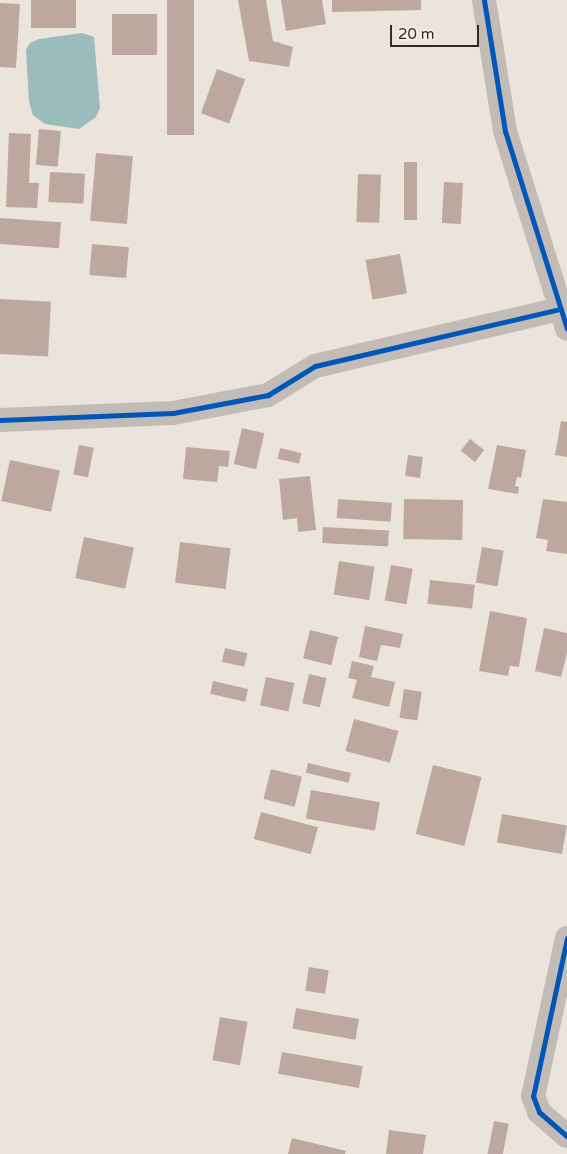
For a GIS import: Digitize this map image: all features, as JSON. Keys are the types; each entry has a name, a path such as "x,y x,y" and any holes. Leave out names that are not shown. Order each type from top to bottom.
{"street":[{"path":"0,420 173,413 268,395 315,366 564,319 505,131 484,0"},
{"path":"567,938 533,1096 539,1112 567,1136"}],"water":[{"path":"82,33 94,37 100,108 96,117 79,129 45,124 33,115 29,102 26,50 30,43 39,39"}],"building":[{"path":"31,0 76,0 76,28 31,28"},
{"path":"167,0 194,0 194,135 167,135"},
{"path":"238,0 266,0 273,41 293,47 289,67 249,61"},
{"path":"281,0 322,0 326,24 286,31"},
{"path":"332,0 421,0 421,10 332,12"},
{"path":"0,3 20,4 16,68 0,67"},
{"path":"112,14 157,14 157,55 112,55"},
{"path":"217,69 245,79 229,123 201,113"},
{"path":"39,129 61,131 58,167 36,165"},
{"path":"9,133 31,134 29,183 39,183 37,208 6,207"},
{"path":"96,153 133,156 127,224 90,221"},
{"path":"404,162 417,162 417,220 404,220"},
{"path":"50,172 85,174 83,204 48,202"},
{"path":"358,174 381,175 379,223 356,222"},
{"path":"444,182 463,183 461,224 442,223"},
{"path":"0,218 61,222 59,248 0,244"},
{"path":"92,244 129,247 126,278 89,275"},
{"path":"400,254 407,293 372,299 366,260"},
{"path":"0,299 51,302 48,357 0,354"},
{"path":"561,421 567,422 567,457 555,455"},
{"path":"242,428 264,433 256,469 234,464"},
{"path":"470,439 484,450 475,462 461,451"},
{"path":"79,445 94,448 88,477 73,474"},
{"path":"497,445 526,450 521,478 517,477 515,486 519,487 518,494 488,489"},
{"path":"186,447 230,451 228,467 219,466 217,482 183,479"},
{"path":"280,448 301,453 299,464 278,459"},
{"path":"408,455 423,457 420,478 405,476"},
{"path":"10,460 60,471 51,512 1,501"},
{"path":"310,476 316,530 298,532 297,518 283,520 279,479"},
{"path":"338,499 392,503 391,522 337,518"},
{"path":"404,499 463,500 462,540 403,539"},
{"path":"543,499 567,502 567,554 546,551 548,540 536,538"},
{"path":"323,527 389,530 388,546 322,543"},
{"path":"84,537 134,548 125,589 75,578"},
{"path":"180,542 231,548 226,589 175,583"},
{"path":"482,547 504,551 497,586 476,582"},
{"path":"339,561 375,567 369,600 334,595"},
{"path":"391,565 413,569 406,604 385,600"},
{"path":"430,580 475,585 472,609 427,604"},
{"path":"490,611 527,618 519,667 510,666 508,676 479,671"},
{"path":"365,626 403,634 400,648 381,645 377,661 359,657"},
{"path":"544,628 567,633 567,653 561,677 535,671"},
{"path":"310,630 338,637 331,665 303,658"},
{"path":"225,648 247,653 244,667 222,662"},
{"path":"352,661 374,666 371,677 395,682 389,707 352,698 357,680 348,678"},
{"path":"309,674 327,678 320,707 302,703"},
{"path":"266,677 294,683 288,711 260,705"},
{"path":"213,681 248,689 245,702 210,694"},
{"path":"404,689 422,692 417,720 399,718"},
{"path":"354,719 398,731 390,763 345,751"},
{"path":"308,763 351,773 349,783 306,773"},
{"path":"433,765 482,777 464,846 416,834"},
{"path":"271,769 302,777 295,807 264,799"},
{"path":"311,790 380,802 375,831 306,819"},
{"path":"261,812 318,827 311,854 254,839"},
{"path":"502,814 567,825 562,854 497,843"},
{"path":"309,967 329,970 325,994 305,991"},
{"path":"296,1008 359,1019 355,1040 292,1029"},
{"path":"220,1017 248,1022 240,1065 212,1060"},
{"path":"282,1052 363,1066 359,1088 278,1074"},
{"path":"494,1121 509,1124 503,1154 488,1154"},
{"path":"389,1130 426,1135 423,1154 386,1154"},
{"path":"292,1138 346,1151 345,1154 288,1154"}],"cycle path":[{"path":"484,0 505,131 567,329"},
{"path":"0,420 173,413 268,395 315,366 560,309"},
{"path":"567,938 533,1096 539,1112 567,1136"}]}
